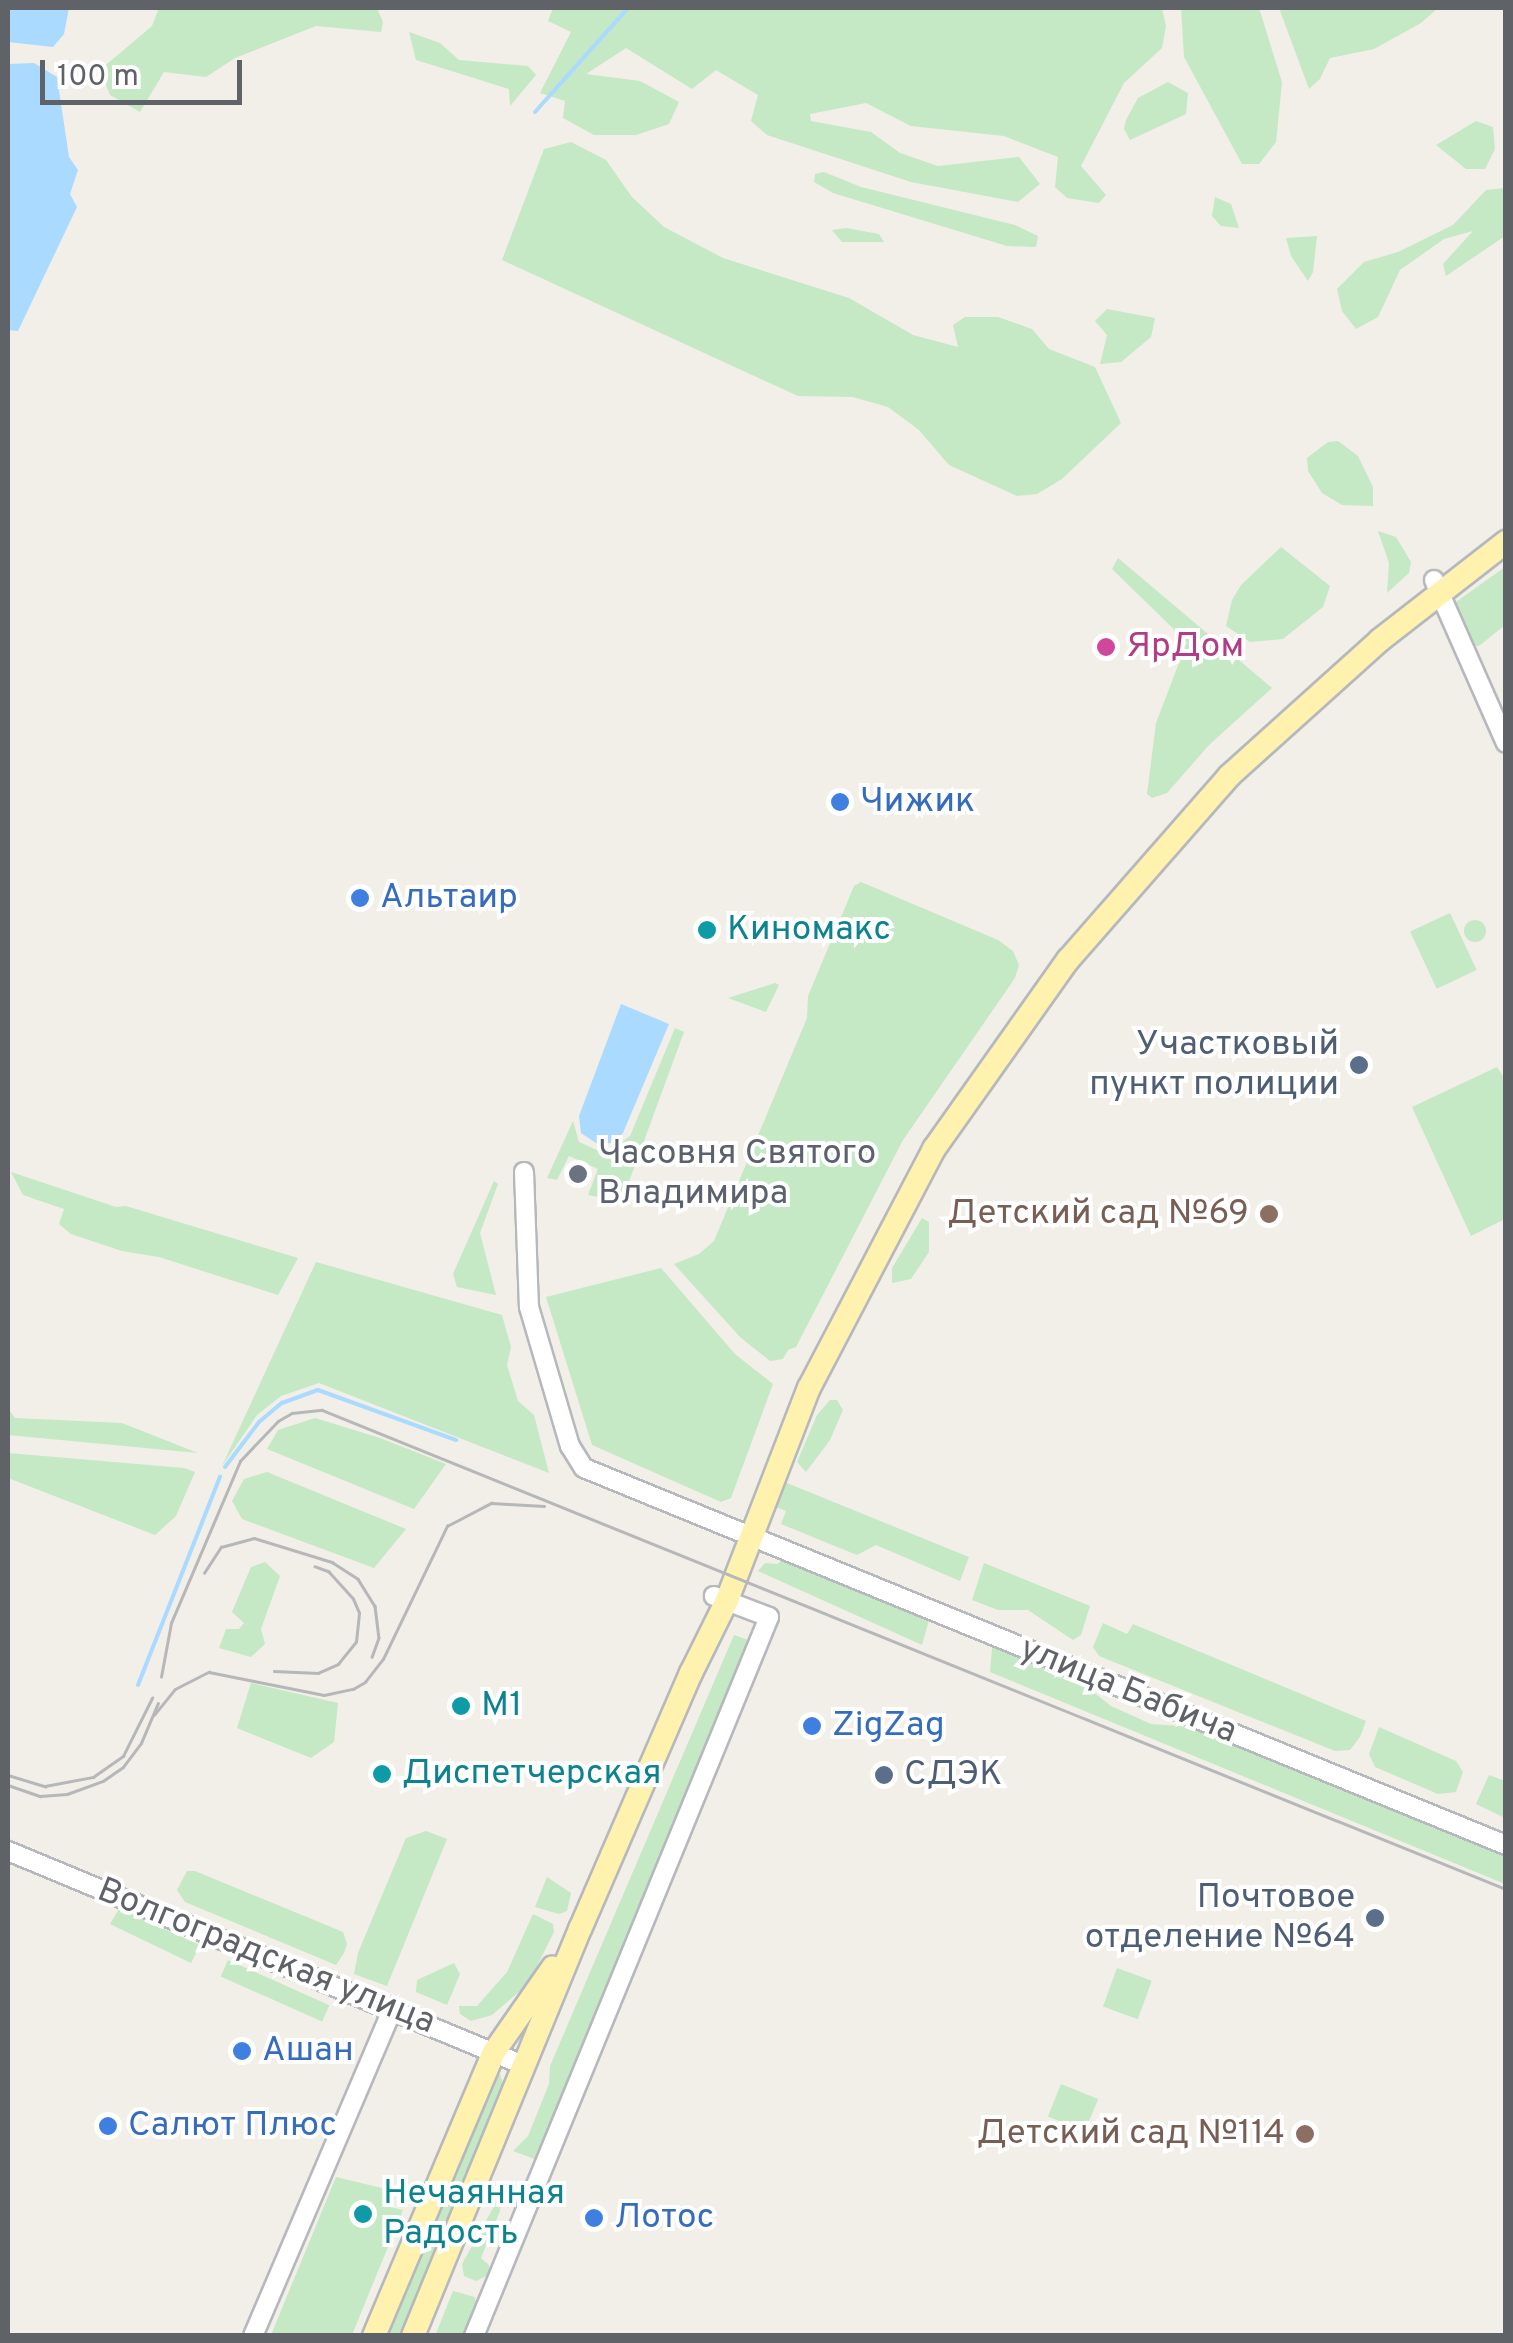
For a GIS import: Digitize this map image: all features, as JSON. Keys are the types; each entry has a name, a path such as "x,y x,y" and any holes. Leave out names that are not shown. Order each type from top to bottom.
{"main road":[{"path":"413,2336 580,1927 691,1672 744,1533 834,1336 905,1198 993,1060 1119,898 1229,776 1291,716 1436,585 1506,528"},
{"path":"1436,585 1506,542"},
{"path":"374,2336 494,2052 580,1927"}],"street":[{"path":"1436,585 1506,743"},
{"name":"улица Бабича","path":"524,1172 529,1308 572,1451 580,1464 1506,1845"},
{"path":"474,2336 769,1617 721,1598"},
{"name":"Волгоградская улица","path":"8,1851 393,2007 523,2065"},
{"path":"253,2336 393,2007"}],"green space":[{"path":"159,8 377,8 383,22 381,32 316,26 235,58 206,77 164,72 140,112 110,95 100,70 152,26"},
{"path":"553,8 1162,8 1166,26 1162,48 1124,83 1081,166 1106,195 1099,203 1067,198 1055,187 1058,157 1004,136 911,126 866,103 810,114 811,121 871,132 900,153 938,166 1019,157 1040,184 1018,202 911,182 767,135 751,121 758,95 716,70 692,89 626,48 586,74 640,81 679,102 669,124 636,135 594,135 563,118 565,101 540,93 571,32 548,21"},
{"path":"1181,8 1259,8 1282,82 1276,142 1259,164 1242,164 1184,57"},
{"path":"1279,8 1438,8 1421,23 1374,49 1330,58 1320,79 1309,89"},
{"path":"409,32 440,43 459,60 528,66 536,75 510,106 509,89 416,60"},
{"path":"1168,82 1188,93 1186,114 1130,140 1124,129 1138,98"},
{"path":"1476,121 1493,127 1495,149 1485,169 1466,169 1436,145"},
{"path":"571,142 606,160 632,197 664,227 723,258 849,298 913,335 958,347 953,325 965,317 998,317 1032,329 1049,349 1095,367 1121,423 1062,479 1037,494 1017,496 949,465 919,430 888,407 853,397 798,396 502,260 544,149"},
{"path":"824,172 861,187 1015,225 1038,236 1036,247 1007,246 833,193 814,182 815,174"},
{"path":"1505,188 1505,236 1446,276 1443,264 1473,231 1444,239 1400,270 1378,317 1356,329 1342,311 1337,289 1364,262 1398,252 1453,225 1486,190"},
{"path":"1215,197 1231,204 1239,228 1221,226 1212,216"},
{"path":"846,228 879,234 884,242 842,242 832,230"},
{"path":"1317,236 1313,272 1308,281 1291,256 1286,238"},
{"path":"1107,309 1155,318 1151,337 1121,362 1100,364 1107,335 1095,321"},
{"path":"1338,441 1358,456 1373,487 1373,506 1342,505 1322,493 1308,471 1307,458 1328,442"},
{"path":"1378,531 1396,537 1411,562 1409,573 1387,593 1389,563"},
{"path":"1281,547 1330,586 1323,607 1283,639 1250,642 1226,626 1232,600 1241,585"},
{"path":"1118,558 1272,688 1209,745 1167,793 1152,798 1147,794 1156,723 1187,642 1112,569"},
{"path":"1505,567 1505,625 1479,646 1472,645 1453,604"},
{"path":"861,882 998,940 1013,951 1019,965 1015,978 903,1140 796,1347 788,1350 783,1359 770,1361 740,1337 674,1264 699,1254 714,1241 807,1018 808,996 854,886"},
{"path":"1450,913 1477,970 1437,989 1410,932"},
{"path":"1471,920 1479,920 1486,931 1479,942 1471,942 1464,935 1464,927"},
{"path":"779,985 766,1012 728,998"},
{"path":"675,1028 684,1032 623,1198 617,1201 588,1195 598,1169 569,1156 557,1180 547,1178 573,1121 579,1142 597,1150 608,1152 630,1136"},
{"path":"1497,1067 1505,1079 1505,1219 1471,1236 1412,1107"},
{"path":"11,1172 116,1207 126,1206 298,1258 278,1295 159,1257 122,1251 71,1234 59,1224 64,1209 23,1195"},
{"path":"494,1181 498,1184 480,1233 496,1295 457,1287 453,1274"},
{"path":"922,1218 929,1222 929,1252 911,1279 892,1283 892,1268"},
{"path":"316,1262 502,1315 511,1347 507,1365 518,1401 534,1415 549,1473 319,1383 281,1396 257,1415 222,1466"},
{"path":"661,1268 735,1354 773,1384 731,1498 721,1502 592,1445 546,1297"},
{"path":"830,1400 837,1400 843,1410 830,1440 806,1472 797,1462 817,1415"},
{"path":"8,1408 15,1418 122,1423 198,1453 8,1435"},
{"path":"315,1418 446,1464 414,1509 267,1449 278,1430"},
{"path":"8,1453 195,1472 176,1516 155,1535 8,1478"},
{"path":"267,1472 406,1529 374,1568 242,1519 232,1501 244,1479"},
{"path":"777,1479 969,1557 960,1581 876,1545 857,1555 781,1524 786,1511 768,1504"},
{"path":"783,1558 929,1620 922,1645 758,1571 765,1563 778,1564"},
{"path":"265,1562 280,1576 261,1629 265,1644 251,1657 219,1648 226,1629 239,1629 244,1623 232,1612 251,1567"},
{"path":"984,1563 1090,1606 1081,1635 1073,1640 1028,1610 998,1610 972,1600"},
{"path":"1103,1623 1127,1634 1133,1624 1366,1721 1360,1737 1350,1750 1335,1751 1099,1656 1093,1647"},
{"path":"734,1635 748,1640 642,1920 537,2160 513,2151 528,2136 549,2084 550,2066"},
{"path":"992,1648 1077,1679 1111,1706 1151,1724 1195,1727 1505,1854 1505,1884 990,1672"},
{"path":"251,1683 338,1703 334,1742 311,1758 237,1728"},
{"path":"1379,1727 1456,1761 1463,1772 1456,1792 1438,1794 1375,1767 1369,1754"},
{"path":"1489,1775 1505,1781 1505,1818 1476,1804"},
{"path":"426,1831 447,1839 387,1986 354,1974 358,1953 406,1838"},
{"path":"187,1871 343,1932 347,1944 344,1953 336,1965 185,1902 177,1890"},
{"path":"547,1877 571,1893 567,1911 559,1914 535,1907"},
{"path":"119,1909 200,1945 191,1963 110,1924"},
{"path":"533,1914 553,1924 554,1932 528,1984 492,2015 471,2021 460,2014 459,2006 477,2006 507,1972"},
{"path":"228,1960 329,2005 322,2022 221,1976"},
{"path":"454,1963 460,1974 447,2005 416,1992 417,1980"},
{"path":"1117,1968 1152,1981 1138,2019 1103,2007"},
{"path":"500,2074 503,2083 400,2335 386,2336 494,2076"},
{"path":"1061,2084 1098,2099 1085,2131 1048,2116"},
{"path":"336,2177 382,2188 386,2206 403,2210 352,2335 271,2335"},
{"path":"503,2190 500,2211 481,2258 489,2265 490,2274 476,2281 464,2276 462,2264"},
{"path":"453,2291 475,2297 477,2307 465,2335 435,2336"}],"water":[{"path":"8,8 69,8 64,34 53,47 8,42"},
{"path":"34,63 57,77 69,157 78,170 70,194 77,207 18,331 8,330 8,64"},
{"path":"621,1004 669,1024 623,1133 615,1142 599,1145 581,1133 579,1116"}],"waterway":[{"path":"535,112 628,8"},
{"path":"225,1467 259,1422 282,1403 318,1390 456,1440"},
{"path":"138,1685 220,1477"}],"tram line":[{"path":"161,1677 171,1623 240,1461 278,1421 292,1413 322,1410 1506,1889"},
{"path":"154,1715 175,1689 209,1672 324,1695 353,1689 365,1682 383,1659 447,1526 491,1503 544,1506"},
{"path":"204,1573 221,1547 254,1538 332,1562 358,1579 375,1606 379,1638 372,1657"},
{"path":"274,1671 318,1673 338,1664 356,1642 359,1613 353,1599 329,1572 315,1567"},
{"path":"8,1775 45,1786 93,1777 123,1756 152,1698"},
{"path":"8,1785 40,1796 67,1794 103,1781 123,1767 141,1743 158,1703"}],"place":[{"name":"ЯрДом","path":"1106,647"},
{"name":"Чижик","path":"840,802"},
{"name":"Альтаир","path":"360,898"},
{"name":"Киномакс","path":"707,930"},
{"name":"Участковый пункт полиции","path":"1359,1065"},
{"name":"Часовня Святого Владимира","path":"578,1174"},
{"name":"Детский сад №69","path":"1269,1214"},
{"name":"М1","path":"461,1706"},
{"name":"ZigZag","path":"812,1726"},
{"name":"Диспетчерская","path":"382,1774"},
{"name":"СДЭК","path":"884,1775"},
{"name":"Почтовое отделение №64","path":"1375,1918"},
{"name":"Ашан","path":"242,2051"},
{"name":"Салют Плюс","path":"108,2126"},
{"name":"Детский сад №114","path":"1305,2134"},
{"name":"Нечаянная Радость","path":"363,2214"},
{"name":"Лотос","path":"594,2218"}]}
